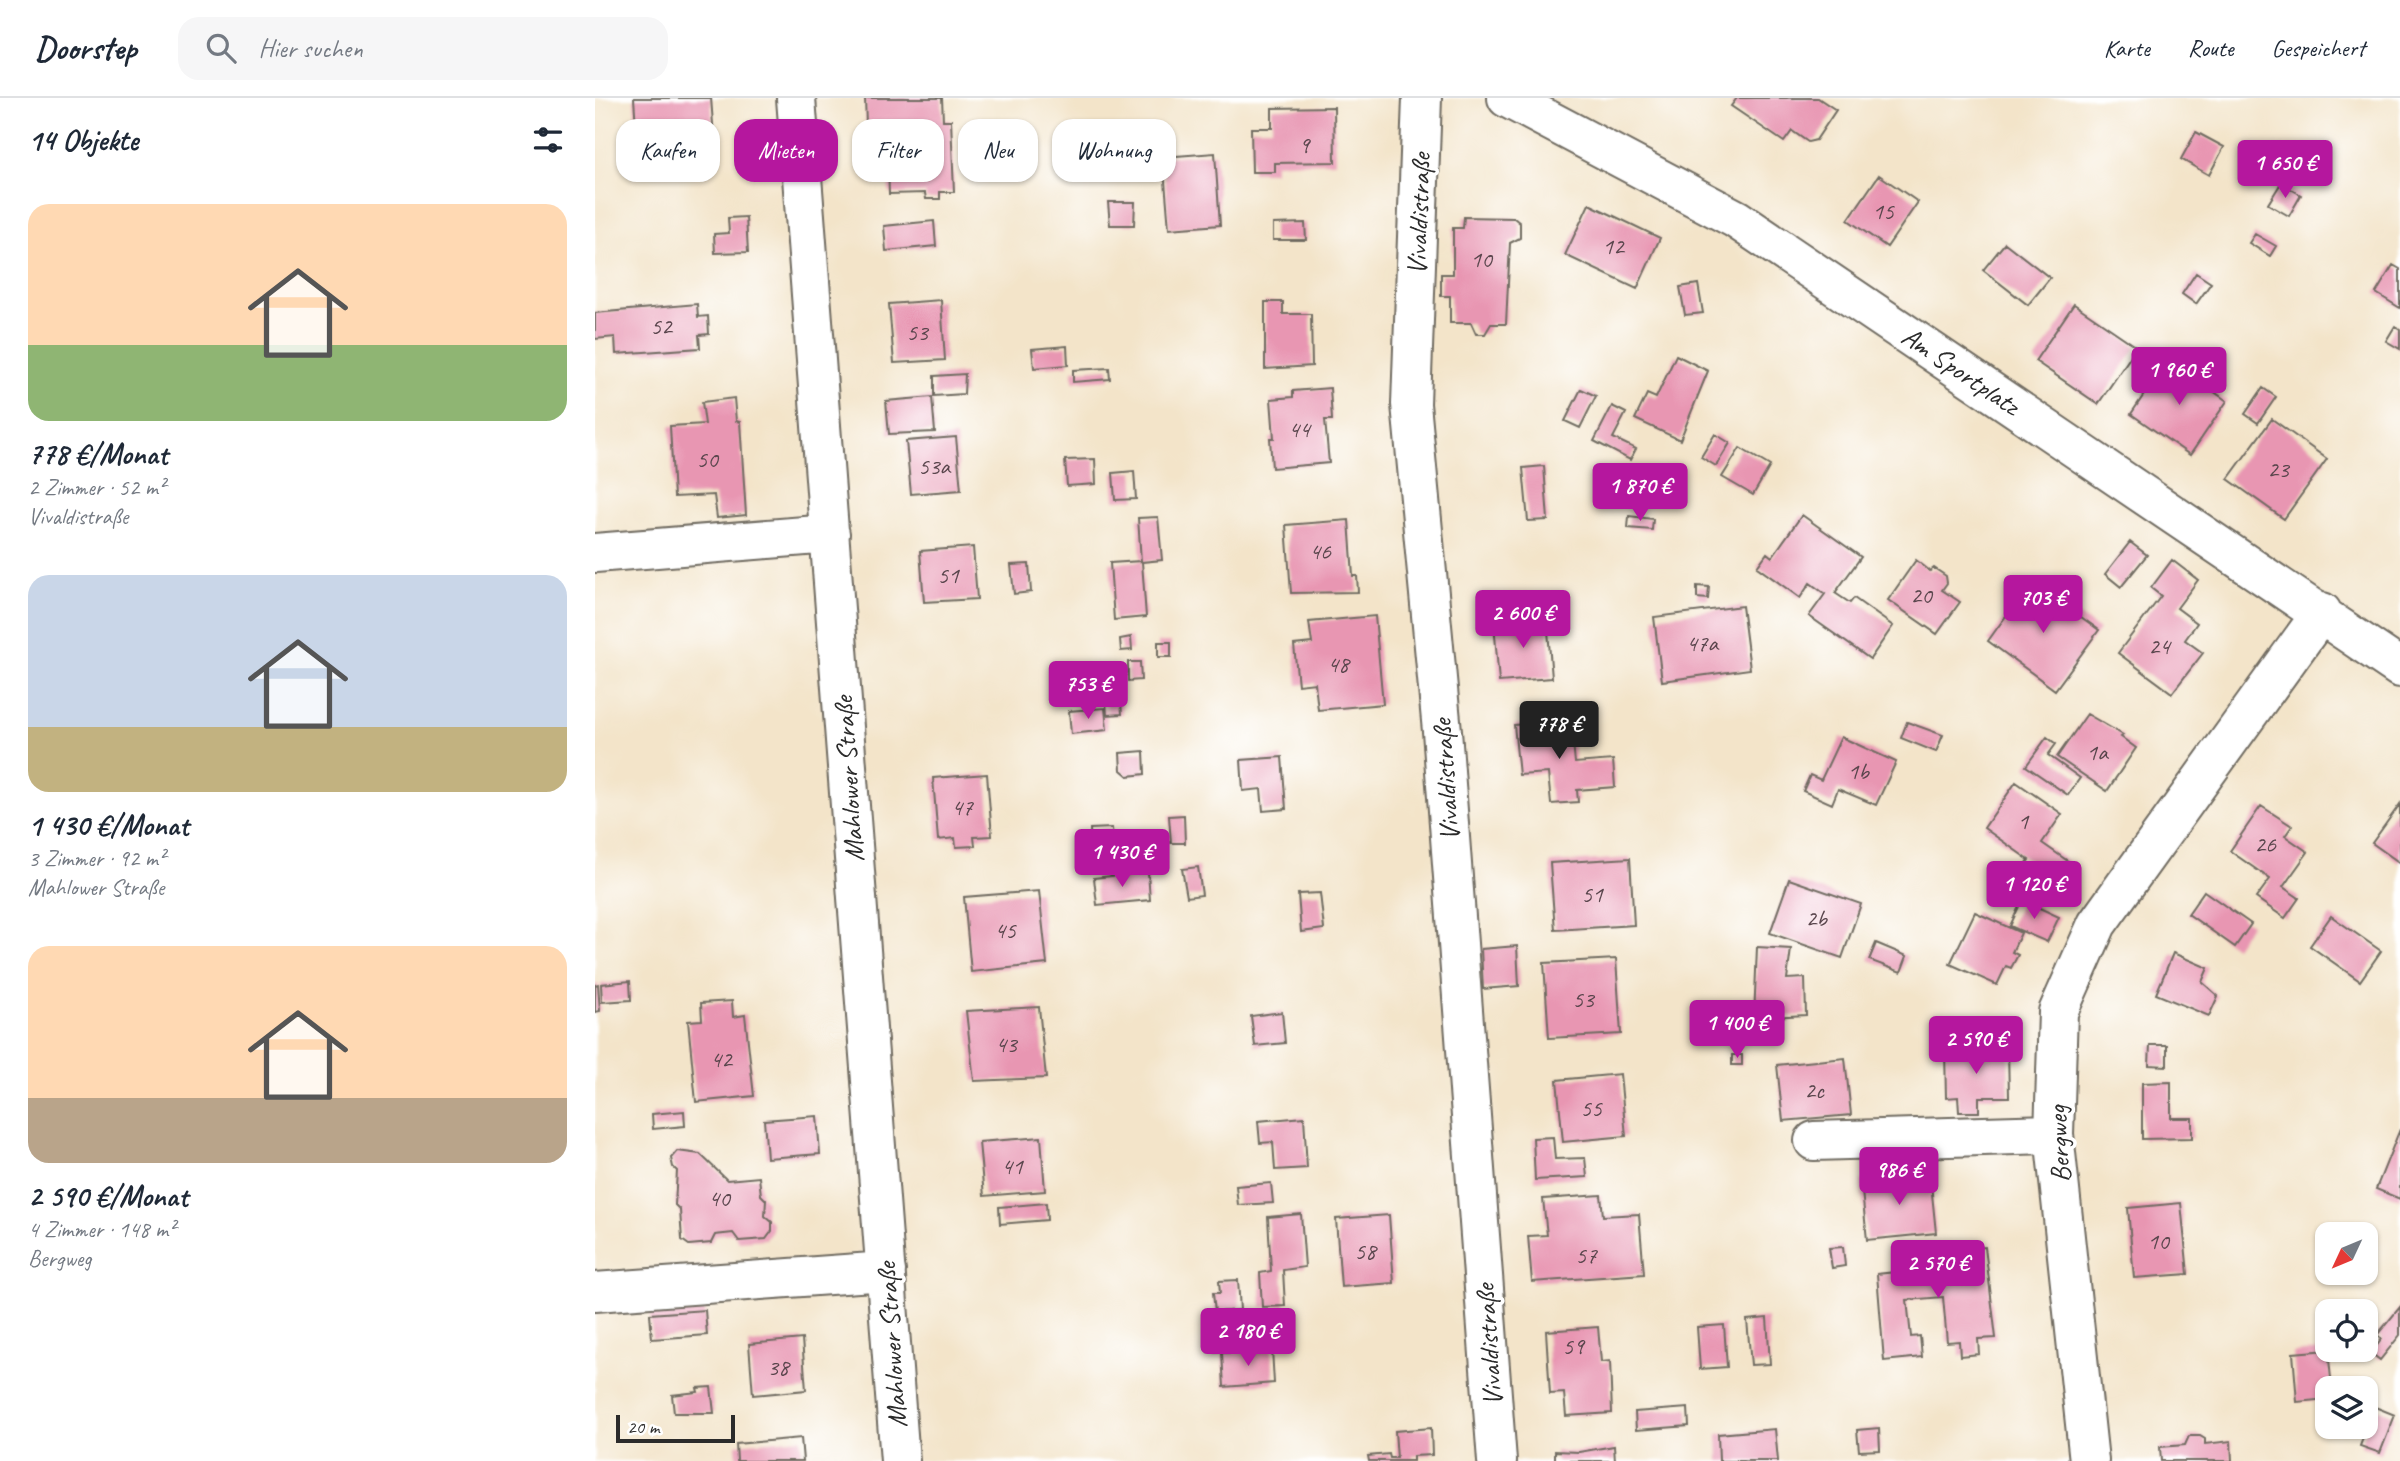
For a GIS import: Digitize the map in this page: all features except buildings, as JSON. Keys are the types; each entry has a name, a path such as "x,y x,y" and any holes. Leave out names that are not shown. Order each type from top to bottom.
{"street":[{"name":"Mahlower Straße","path":"796,98 900,1461"},
{"name":"Vivaldistraße","path":"1422,98 1411,404 1442,731 1497,1461"},
{"name":"Am Sportplatz","path":"1507,98 1736,219 2322,612 2400,668"},
{"path":"595,553 830,534"},
{"name":"Bergweg","path":"2089,1461 2053,1134 2058,1012 2097,924 2322,612"},
{"path":"1814,1141 2053,1134"},
{"path":"595,1292 886,1271"}]}
